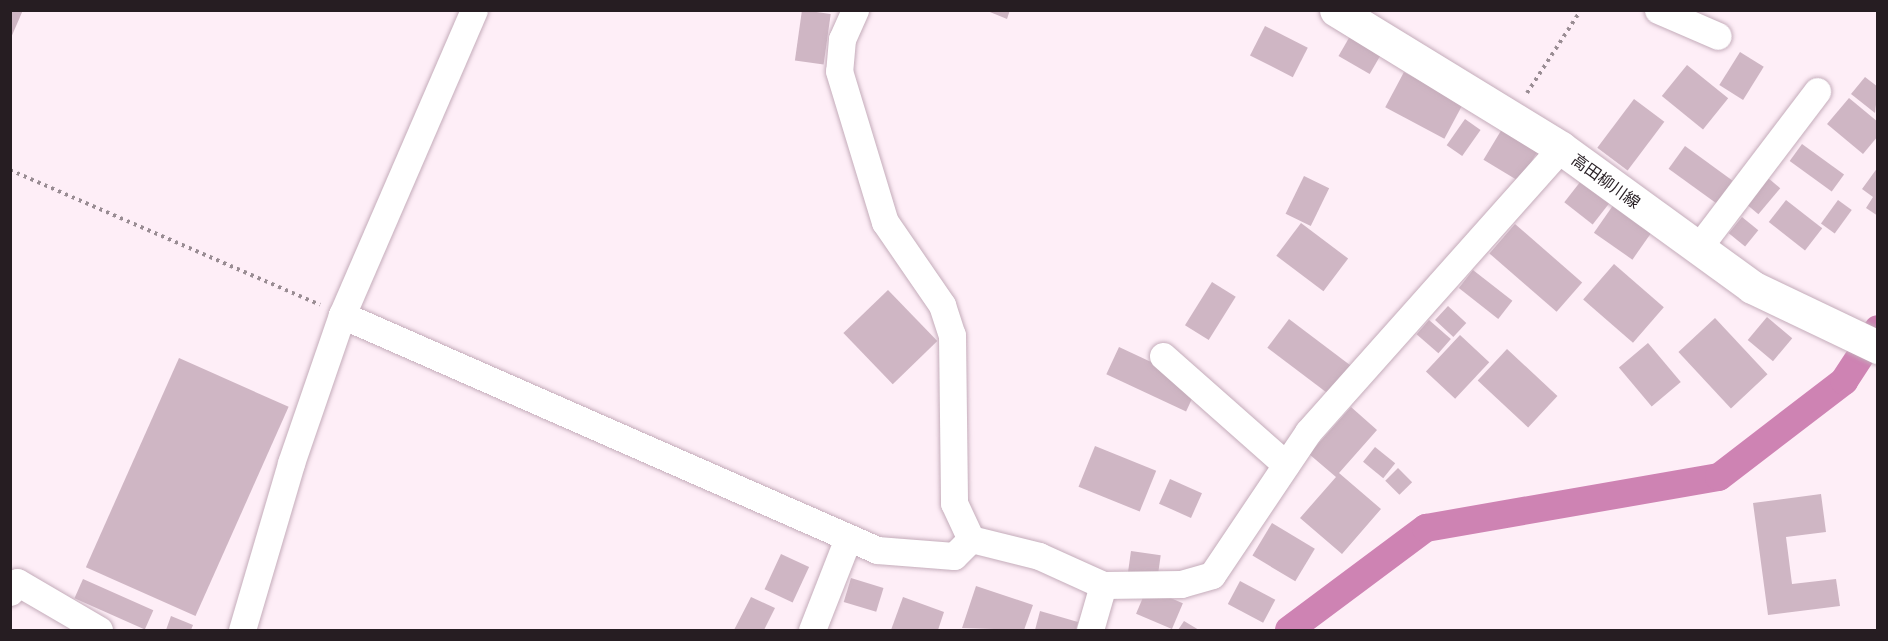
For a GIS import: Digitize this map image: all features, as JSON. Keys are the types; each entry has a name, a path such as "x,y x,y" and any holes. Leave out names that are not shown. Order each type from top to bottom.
{"main road":[{"name":"高田柳川線","path":"1336,10 1561,148 1752,287 1878,347"}],"street":[{"path":"242,630 291,463 342,315 474,10"},
{"path":"855,10 842,39 839,71 885,222 942,305 952,335 954,503 971,539"},
{"path":"1658,10 1719,36"},
{"path":"1698,248 1817,91"},
{"path":"971,539 1039,556 1103,585 1181,585 1212,575 1308,432 1561,148"},
{"path":"342,315 876,550 954,556 971,539"},
{"path":"1163,356 1286,465"},
{"path":"812,630 848,538"},
{"path":"10,592 17,582 99,630"},
{"path":"1090,630 1103,585"}],"path":[{"path":"1515,118 1542,63 1581,10"},
{"path":"10,170 342,315"}],"building":[{"path":"10,10 23,10 10,40"},
{"path":"802,10 831,14 824,65 795,61"},
{"path":"985,10 1010,10 1007,19"},
{"path":"1265,26 1308,48 1293,77 1250,55"},
{"path":"1353,31 1384,49 1370,74 1338,56"},
{"path":"1740,52 1764,67 1743,100 1719,85"},
{"path":"1687,65 1728,98 1703,129 1662,96"},
{"path":"1404,72 1463,103 1444,139 1385,107"},
{"path":"1865,77 1878,87 1875,113 1851,94"},
{"path":"1849,98 1878,122 1878,136 1863,154 1827,124"},
{"path":"1634,99 1664,122 1628,171 1597,148"},
{"path":"1465,119 1481,130 1462,156 1447,145"},
{"path":"1502,129 1538,151 1519,181 1483,160"},
{"path":"1802,144 1844,175 1832,192 1790,161"},
{"path":"1685,146 1733,181 1716,203 1669,169"},
{"path":"1878,167 1878,216 1866,208 1873,197 1862,189"},
{"path":"1304,176 1329,188 1311,226 1286,214"},
{"path":"1584,177 1612,199 1593,224 1564,202"},
{"path":"1768,178 1780,188 1758,214 1746,204"},
{"path":"1786,200 1822,228 1805,250 1769,222"},
{"path":"1838,200 1852,210 1835,233 1821,223"},
{"path":"1614,204 1653,231 1632,260 1594,233"},
{"path":"1742,217 1758,230 1745,247 1729,233"},
{"path":"1301,223 1348,259 1323,291 1276,256"},
{"path":"1515,224 1582,282 1557,312 1489,253"},
{"path":"1614,264 1664,307 1633,343 1583,299"},
{"path":"1473,270 1512,301 1498,319 1459,288"},
{"path":"1212,282 1236,297 1209,340 1185,325"},
{"path":"888,290 937,341 893,384 843,333"},
{"path":"1448,306 1466,323 1453,337 1435,320"},
{"path":"1767,317 1792,338 1773,361 1748,340"},
{"path":"1715,318 1768,374 1731,408 1678,352"},
{"path":"1289,319 1353,367 1331,396 1267,348"},
{"path":"1429,320 1451,339 1438,353 1417,334"},
{"path":"1460,335 1489,362 1455,399 1426,372"},
{"path":"1648,343 1681,382 1652,406 1619,367"},
{"path":"1119,347 1199,384 1186,411 1106,374"},
{"path":"1507,349 1557,396 1528,428 1478,380"},
{"path":"179,358 289,407 195,616 86,567"},
{"path":"1351,407 1377,430 1339,473 1381,509 1342,554 1300,518 1336,477 1309,454"},
{"path":"1095,446 1156,471 1140,512 1079,487"},
{"path":"1375,447 1395,463 1383,478 1363,462"},
{"path":"1398,468 1412,482 1399,495 1385,481"},
{"path":"1170,479 1202,493 1191,518 1159,504"},
{"path":"1821,494 1826,532 1786,537 1792,584 1836,579 1840,606 1768,615 1753,503"},
{"path":"1272,523 1315,549 1295,581 1252,556"},
{"path":"1131,551 1161,555 1158,577 1128,573"},
{"path":"781,554 809,567 793,602 765,589"},
{"path":"851,578 884,588 876,612 844,602"},
{"path":"83,579 153,610 145,630 74,598"},
{"path":"1240,581 1275,600 1263,623 1228,604"},
{"path":"976,586 1033,605 1024,630 962,628"},
{"path":"1147,588 1183,603 1172,629 1136,614"},
{"path":"751,597 775,608 764,630 734,630"},
{"path":"903,597 944,612 938,630 891,630"},
{"path":"1040,611 1078,622 1076,630 1035,630"},
{"path":"171,616 193,625 191,630 166,630"},
{"path":"1184,621 1199,630 1178,630"}],"waterway":[{"path":"1289,630 1426,528 1719,477 1844,381 1878,329"}]}
